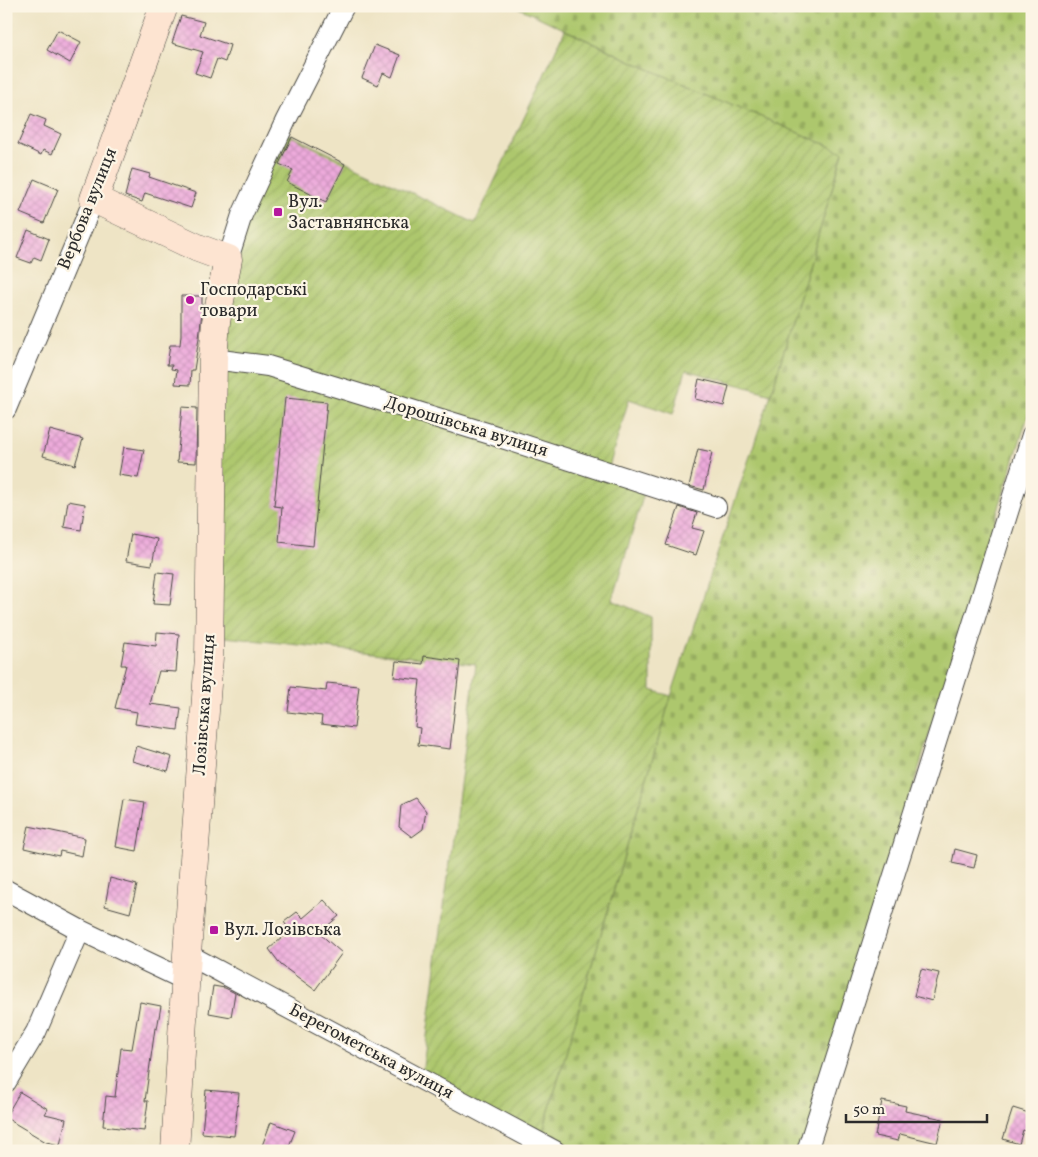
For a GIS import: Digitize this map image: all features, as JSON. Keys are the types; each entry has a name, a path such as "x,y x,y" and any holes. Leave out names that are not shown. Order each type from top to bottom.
{"street":[{"name":"Вербова вулиця","path":"6,410 94,200 164,6"},
{"path":"94,200 198,248 228,259 242,215 286,120 344,6"},
{"name":"Лозівська вулиця","path":"175,1151 186,967 210,658 213,359 216,322 228,259"},
{"name":"Дорошівська вулиця","path":"213,359 268,366 490,434 716,507"},
{"path":"808,1151 1032,435"},
{"name":"Берегометська вулиця","path":"6,890 80,930 186,967 556,1151"},
{"path":"6,1082 36,1032 80,930"}],"green space":[{"path":"515,6 1032,6 1032,403 975,583 803,1151 561,1151 540,1141 671,696 771,394 843,152 644,67"},
{"path":"565,30 644,67 843,152 771,394 686,370 673,414 629,399 609,467 648,480 612,600 651,617 651,690 671,696 540,1141 422,1074 476,664 206,635 220,268 286,133 475,223"}],"building":[{"path":"181,16 204,22 200,35 230,45 225,62 217,59 210,78 195,73 203,52 172,43"},
{"path":"58,30 81,42 70,63 47,50"},
{"path":"375,45 400,55 392,77 383,73 378,85 362,78"},
{"path":"31,114 46,120 44,126 61,134 52,154 43,150 41,155 18,144"},
{"path":"292,137 345,164 326,202 287,182 293,170 279,164"},
{"path":"132,169 150,174 149,177 196,193 191,208 145,193 142,202 125,196"},
{"path":"34,179 58,189 44,223 20,213"},
{"path":"28,230 49,239 41,260 34,257 31,263 17,258"},
{"path":"181,296 202,296 199,338 194,370 191,370 190,385 175,384 177,370 171,369 172,365 167,365 170,345 180,345"},
{"path":"699,379 729,386 724,406 695,399"},
{"path":"285,398 327,402 313,546 279,542 282,507 274,506"},
{"path":"182,407 197,408 196,463 177,462"},
{"path":"50,430 83,439 75,465 43,456"},
{"path":"124,447 144,450 138,478 119,475"},
{"path":"698,449 712,452 704,490 689,486"},
{"path":"68,501 85,504 81,530 64,527"},
{"path":"679,507 697,513 692,528 704,531 696,555 666,545"},
{"path":"131,534 157,539 152,565 126,561"},
{"path":"157,572 174,574 170,605 153,604"},
{"path":"157,632 179,634 176,672 159,671 150,704 181,708 178,730 135,724 137,712 115,708 126,665 121,665 125,642 156,646"},
{"path":"424,656 460,661 450,749 418,745 420,728 415,727 420,680 394,677 396,661 423,664"},
{"path":"327,683 359,686 354,728 321,724 322,716 288,712 291,687 326,691"},
{"path":"136,746 172,757 168,771 132,761"},
{"path":"416,798 426,811 423,829 412,837 399,827 401,805"},
{"path":"124,799 145,802 137,851 116,847"},
{"path":"29,826 85,838 82,856 60,851 59,856 24,848"},
{"path":"955,849 977,855 974,868 952,863"},
{"path":"110,878 137,885 130,913 105,906"},
{"path":"324,900 339,916 319,933 342,953 315,990 281,965 269,949 290,931 284,922 297,912 303,918"},
{"path":"921,969 939,973 932,1001 914,996"},
{"path":"213,986 225,988 235,993 231,1017 209,1013"},
{"path":"140,1002 161,1006 157,1029 155,1028 145,1101 148,1101 144,1131 103,1126 106,1096 115,1097 121,1048 132,1049"},
{"path":"206,1090 239,1093 234,1136 202,1133"},
{"path":"20,1092 48,1109 45,1114 66,1119 60,1145 46,1142 6,1118"},
{"path":"882,1101 906,1106 905,1111 943,1119 937,1143 900,1134 898,1141 875,1136"},
{"path":"1013,1108 1032,1114 1032,1133 1023,1130 1019,1144 1003,1139"},
{"path":"271,1122 295,1131 287,1151 260,1151"}],"place":[{"name":"Вул. Заставнянська","path":"278,212"},
{"name":"Господарські товари","path":"190,300"},
{"name":"Вул. Лозівська","path":"214,930"}]}
